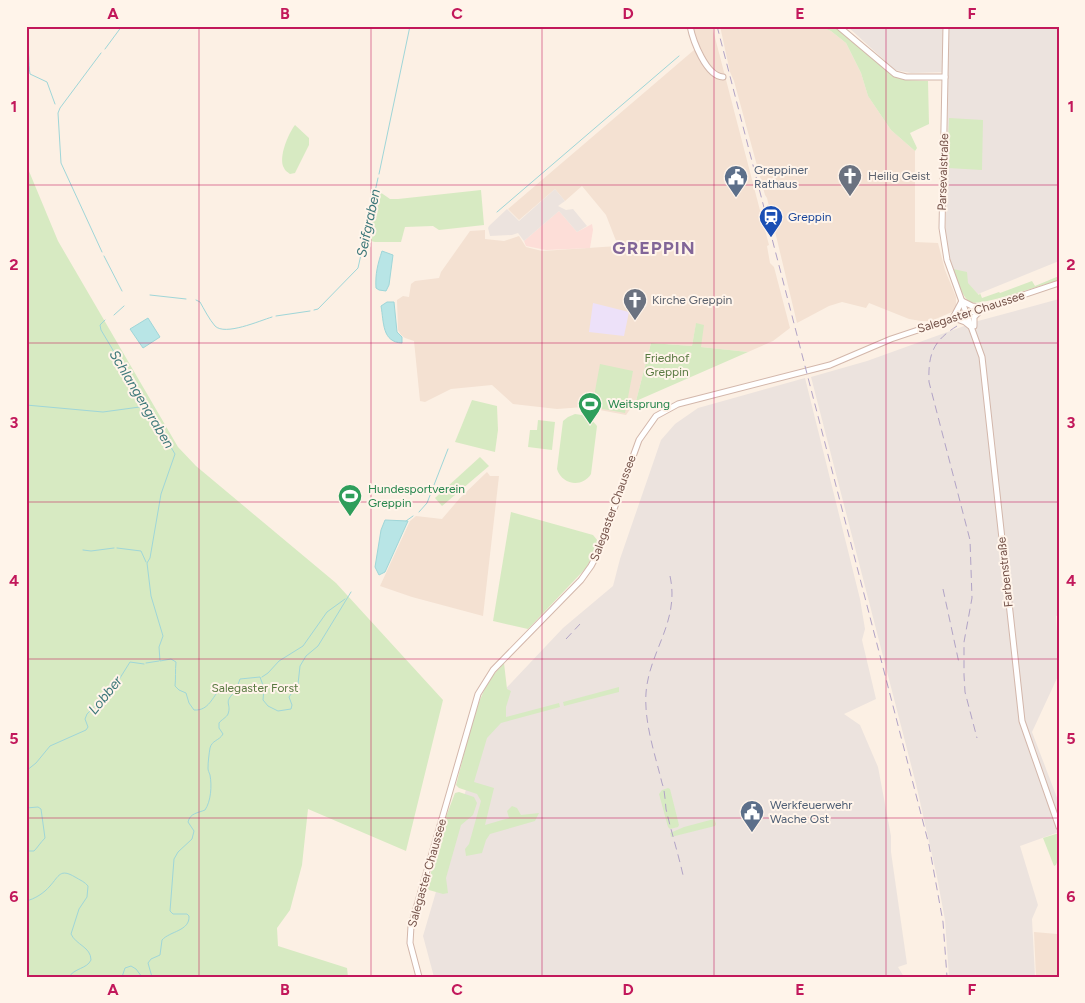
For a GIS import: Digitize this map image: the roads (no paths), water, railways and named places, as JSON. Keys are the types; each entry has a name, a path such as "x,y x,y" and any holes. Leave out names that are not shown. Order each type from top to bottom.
{"street":[{"path":"690,26 700,54 710,69 717,76 723,77"},
{"path":"838,26 895,74 906,77 945,77"},
{"name":"Parsevalstraße","path":"946,26 942,236 946,258 966,313"},
{"name":"Salegaster Chaussee","path":"418,977 411,947 411,926 475,704 486,679 591,566 598,553 639,440 661,412 687,402 834,364 891,339 1059,283"},
{"path":"962,301 972,306 984,308 974,317 972,329 966,323 954,318 962,301"},
{"name":"Farbenstraße","path":"966,313 982,357 1021,719 1059,827"}],"water":[{"path":"382,251 393,255 389,285 386,291 376,288 377,269"},
{"path":"387,302 394,302 397,332 402,337 402,343 395,342 385,331 381,306"},
{"path":"148,318 160,337 143,348 130,329"},
{"path":"385,520 408,521 385,572 379,575 375,567 381,530"}],"waterway":[{"name":"Schlangengraben","path":"105,49 122,26"},
{"name":"Seifgraben","path":"379,174 410,26"},
{"path":"26,41 30,74 47,82 55,104"},
{"name":"Schlangengraben","path":"101,53 58,113 61,163 102,252"},
{"path":"497,212 679,56"},
{"name":"Seifgraben","path":"314,310 318,309 358,268 378,178"},
{"name":"Schlangengraben","path":"104,256 122,291"},
{"name":"Seifgraben","path":"150,295 186,299"},
{"name":"Seifgraben","path":"196,300 200,302 215,326 220,329 234,329 272,317"},
{"name":"Schlangengraben","path":"114,315 124,306"},
{"name":"Seifgraben","path":"276,316 310,311"},
{"name":"Schlangengraben","path":"105,320 100,325 101,330 175,454 161,494 150,558 147,563 151,596 163,636 159,647 160,661 171,659 176,662 175,686 186,693 189,703 194,710 207,706 221,688 227,687 236,691 229,698 227,715 219,723 219,728 223,734 212,743 210,748 208,771 211,779 211,789 209,802 205,810 189,819 188,822 194,831 192,839 178,852 174,859 170,911 173,914 187,914 189,916 188,921 183,928 162,940 160,955 151,959 148,963 152,977"},
{"path":"26,405 103,412 147,406"},
{"path":"419,512 427,503 448,449"},
{"path":"406,521 413,516"},
{"path":"83,550 91,551 114,548"},
{"path":"117,548 141,551 146,562"},
{"path":"236,690 240,679 260,677 264,688 263,700 268,706 278,711 291,709 292,705 289,697 298,684 300,666 306,656 318,646 351,592"},
{"path":"262,677 279,661 303,646 327,612 345,599"},
{"name":"Lobber","path":"146,663 159,661"},
{"name":"Lobber","path":"26,771 36,763 50,746 86,730 88,727 85,719 87,714 115,686 130,662 144,664"},
{"name":"Lobber","path":"26,808 38,807 41,809 45,838 34,851 26,851"},
{"name":"Lobber","path":"26,901 33,899 48,889 58,876 63,873 70,874 88,886 87,897 79,909 71,934 89,952 91,960 87,965 69,977"},
{"name":"Schlangengraben","path":"122,977 125,968 131,966 142,977"}],"railway":[{"path":"717,26 929,845 943,922 947,977"},
{"path":"957,326 937,343 931,356 929,382 970,540 972,598 964,642 964,675 965,692 977,738"},
{"path":"670,576 671,608 668,622 648,678 646,704 648,727 683,875"},
{"path":"943,589 959,663"},
{"path":"566,639 580,624"}],"place":[{"name":"Heilig Geist","path":"850,197"},
{"name":"Greppiner Rathaus","path":"736,198"},
{"name":"Greppin","path":"771,238"},
{"name":"Kirche Greppin","path":"635,321"},
{"name":"Weitsprung","path":"590,425"},
{"name":"Hundesportverein Greppin","path":"350,517"},
{"name":"Werkfeuerwehr Wache Ost","path":"752,833"}],"district":[{"name":"GREPPIN","path":"654,248"}],"park label":[{"name":"Friedhof Greppin","path":"667,365"},
{"name":"Salegaster Forst","path":"255,688"}]}
